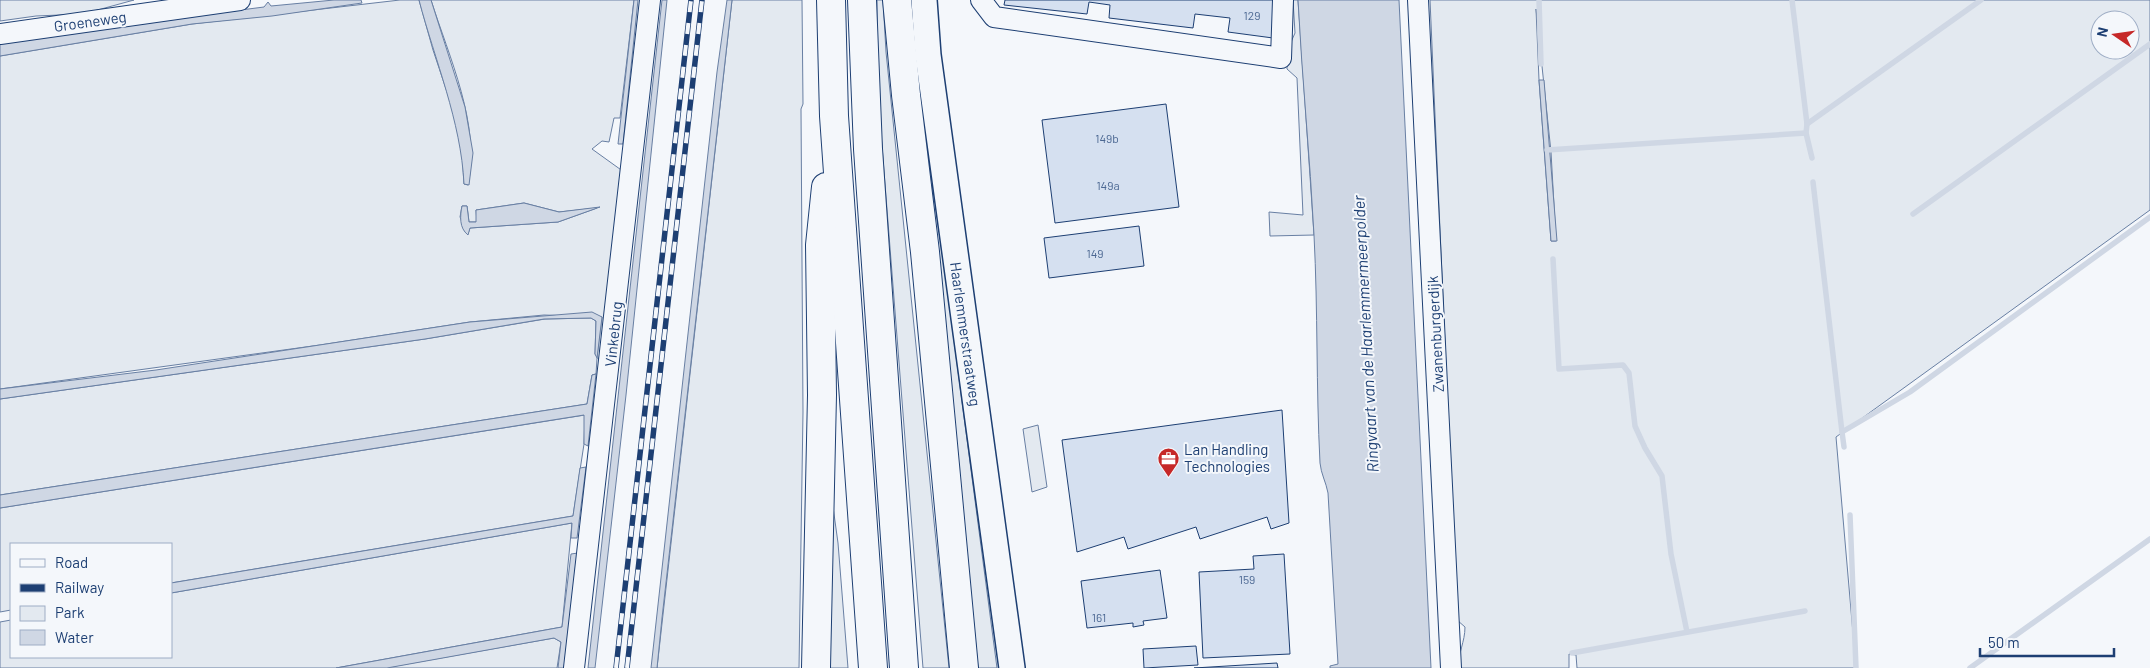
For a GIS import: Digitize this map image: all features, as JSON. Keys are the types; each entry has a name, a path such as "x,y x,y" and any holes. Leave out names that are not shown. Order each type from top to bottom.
{"highway":[{"path":"831,0 834,116 873,668"},
{"path":"862,0 872,208 904,668"},
{"path":"898,0 906,95 925,252 964,668"},
{"path":"816,668 822,396 820,245 834,116"}],"main road":[{"name":"Haarlemmerstraatweg","path":"924,0 928,54 1012,668"}],"street":[{"name":"Groeneweg","path":"0,34 240,0"},
{"name":"Vinkebrug","path":"574,668 650,0"},
{"path":"981,0 994,17 1281,58 1283,0"},
{"name":"Zwanenburgerdijk","path":"1418,0 1451,668"}],"green space":[{"path":"0,0 134,0 83,14 36,16 0,21"},
{"path":"400,0 419,0 433,50 457,122 464,184 468,185 471,162 467,115 454,68 431,0 634,0 620,118 614,118 609,142 602,141 592,149 624,172 603,359 597,358 596,374 592,375 587,404 0,495 0,399 425,339 545,319 591,318 596,321 595,354 597,357 602,317 544,315 470,322 320,345 0,389 0,56 192,24","holes":["524,203 559,212 597,208 558,222 470,228 468,234 460,217 462,206 467,206 469,222 477,222 476,210"]},
{"path":"732,0 802,0 803,412 799,668 657,668"},
{"path":"877,0 883,0 886,52 949,668 923,668 877,82"},
{"path":"1293,0 1298,0 1314,235 1270,236 1269,212 1303,215 1297,78 1287,69 1287,51 1295,33"},
{"path":"1430,0 2150,0 2150,210 1836,437 1856,668 1577,668 1576,655 1569,654 1569,668 1459,668 1465,627 1457,620","holes":["1536,9 1551,152 1556,241 1551,241 1539,80"]},
{"path":"934,188 997,668 978,668 932,189"},
{"path":"585,415 584,444 573,516 172,583 172,543 10,543 10,610 0,612 0,508"},
{"path":"1038,425 1047,487 1032,492 1023,429"},
{"path":"826,456 838,543 848,668 821,668"},
{"path":"572,523 562,627 336,668 0,668 0,622 10,620 10,658 172,658 172,593"},
{"path":"554,638 561,642 557,668 384,668"}],"water":[{"path":"334,0 361,0 362,3 272,16 192,24 0,56 0,41 264,7 268,2 271,6"},
{"path":"419,0 431,0 465,107 473,153 469,185 464,184 462,161 453,114"},
{"path":"634,0 638,0 623,144 618,144"},
{"path":"662,0 667,0 626,395 595,668 588,668"},
{"path":"727,0 732,0 657,668 651,668 717,72"},
{"name":"Ringvaart van de Haarlemmermeerpolder","path":"1298,0 1399,0 1431,668 1330,668 1330,666 1338,664 1328,493 1320,463 1314,235"},
{"path":"1539,80 1544,80 1557,241 1551,241"},
{"path":"524,203 559,212 600,207 558,222 470,228 468,235 463,229 461,218 462,206 467,206 469,222 476,222 476,210"},
{"path":"592,312 602,317 597,358 595,354 596,321 591,318 544,319 425,339 0,399 0,389 156,370 470,322"},
{"path":"596,374 588,446 584,444 584,415 0,508 0,495 587,404 592,375"},
{"path":"586,467 577,538 571,538 572,523 172,593 172,583 573,516 580,468"},
{"path":"578,553 564,668 558,668 561,642 554,638 387,668 336,668 562,627 571,554"}],"building":[{"path":"1005,0 1277,0 1273,38 1228,32 1230,18 1195,14 1193,28 1109,18 1110,5 1089,2 1087,14 1004,5"},
{"path":"1166,104 1179,207 1055,223 1042,120"},
{"path":"1139,226 1144,266 1049,278 1044,238"},
{"path":"1282,410 1289,523 1271,529 1267,517 1200,539 1196,527 1128,549 1124,537 1077,552 1062,440"},
{"path":"1284,554 1290,654 1203,658 1199,572 1254,569 1253,556"},
{"path":"1160,570 1167,618 1143,621 1144,625 1133,627 1133,623 1087,628 1081,581"},
{"path":"1196,646 1198,665 1144,668 1143,649"},
{"path":"1277,663 1278,668 1194,668"}],"waterway":[{"path":"1539,0 1541,64"},
{"path":"1792,0 1807,124 1806,133 1812,158"},
{"path":"1807,124 1981,0"},
{"path":"1913,214 2150,44"},
{"path":"1547,150 1806,133"},
{"path":"1813,182 1842,432"},
{"path":"1844,447 1842,432 1910,392 2150,217"},
{"path":"1553,259 1559,369 1623,365 1629,373 1635,426 1645,448 1662,476 1671,554 1687,632"},
{"path":"1850,515 1856,668"},
{"path":"1970,668 2150,539"},
{"path":"1572,653 1805,611"}],"railway":[{"path":"616,668 691,0"},
{"path":"627,668 702,0"}],"place":[{"name":"Lan Handling Technologies","path":"1168,477"}]}
